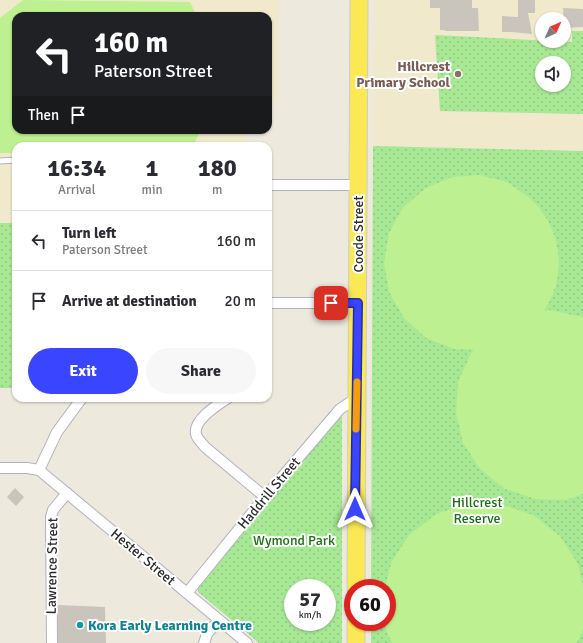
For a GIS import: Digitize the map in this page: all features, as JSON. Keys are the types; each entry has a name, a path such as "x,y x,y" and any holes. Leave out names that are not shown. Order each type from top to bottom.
{"main road":[{"name":"Coode Street","path":"356,579 359,0"},
{"path":"356,631 356,643"}],"street":[{"path":"272,185 358,185"},
{"path":"272,303 358,303"},
{"name":"Haddrill Street","path":"187,594 265,497 340,409 357,400"},
{"path":"0,468 27,468 39,470 57,432 79,402"},
{"path":"222,402 209,411 198,424 195,433 197,438 205,447 265,497"},
{"name":"Hester Street","path":"39,470 247,643"},
{"name":"Lawrence Street","path":"52,643 51,517 53,510 66,493"},
{"path":"204,643 207,634 219,620"}],"lane":[{"path":"0,161 12,160"}],"shaded area":[{"path":"0,0 279,0 278,102 272,102 272,12 12,12 12,134 246,134 246,142 12,142 12,223 0,223"},
{"name":"Hillcrest Primary School","path":"374,0 583,0 583,151 373,146"}],"green space":[{"path":"23,0 190,2 195,12 12,12 12,134 199,134 195,142 12,142 12,153 0,153 0,18"},
{"path":"572,31 583,31 583,114 440,111 435,35 535,40 535,48 571,48"},
{"name":"Hillcrest Reserve","path":"373,146 583,151 583,643 371,643 371,631 396,631 396,579 371,579"},
{"path":"480,175 509,183 534,202 544,215 552,230 557,246 559,262 557,279 552,295 544,311 550,310 583,317 583,494 566,500 535,499 505,489 480,469 463,443 456,413 458,382 471,353 474,350 454,349 426,338 404,318 389,292 384,263 389,233 403,207 426,188 452,177"},
{"path":"0,223 12,223 12,388 0,388"},
{"name":"Wymond Park","path":"335,415 342,417 342,643 259,643 198,592 199,580"},
{"path":"468,503 501,504 533,515 560,536 578,564 583,586 583,630 577,643 392,643 386,631 396,631 396,579 387,579 391,563 409,535 436,514"}],"building":[{"path":"430,0 472,0 472,8 478,8 479,31 440,30 440,8 430,8"},
{"path":"518,0 535,0 535,13 528,13 532,34 502,32 502,16 518,17"},
{"path":"563,8 583,9 583,27 571,28 571,12 563,12"},
{"path":"15,488 24,497 16,506 7,497"},
{"name":"Kora Early Learning Centre","path":"58,605 105,607 106,643 58,643"}],"slow traffic":[{"path":"356,429 357,382"}],"place":[{"name":"Hillcrest Primary School","path":"458,74"},
{"name":"Kora Early Learning Centre","path":"80,625"}],"route":[{"path":"331,303 358,303 355,509"}]}
